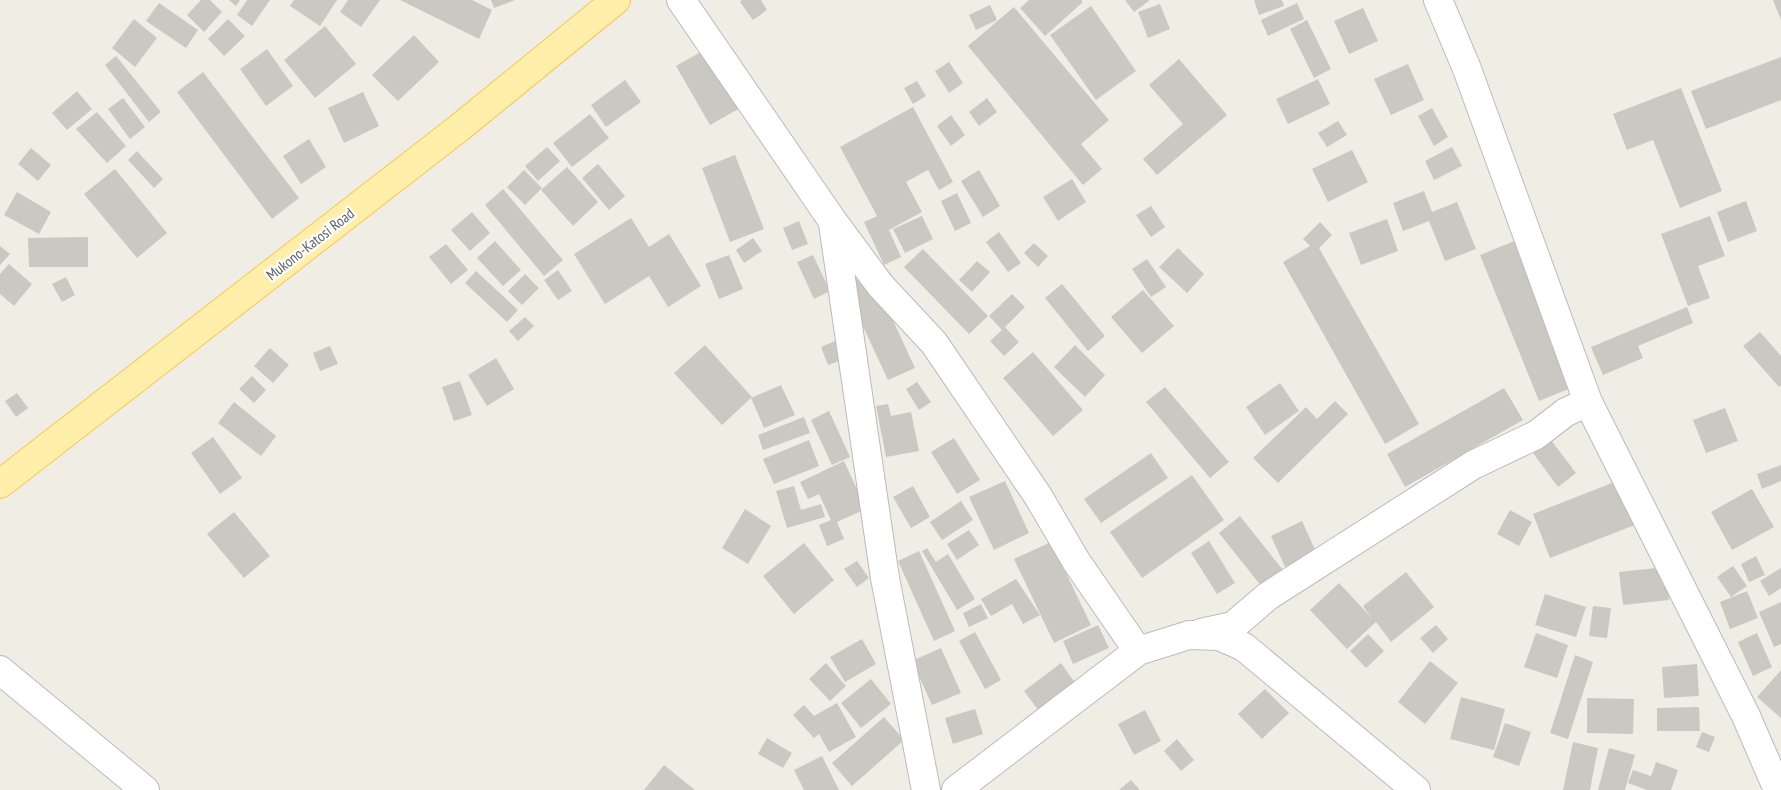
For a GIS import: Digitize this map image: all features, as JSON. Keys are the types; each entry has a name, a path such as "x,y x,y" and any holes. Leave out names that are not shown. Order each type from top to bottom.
{"main road":[{"name":"Mukono-Katosi Road","path":"0,484 459,128 616,0"}],"street":[{"path":"681,0 832,220 880,285 934,343 1038,496 1076,561 1138,651"},
{"path":"1438,0 1467,69 1588,402 1746,716 1778,790"},
{"path":"832,220 885,578 926,790"},
{"path":"956,790 1138,651 1190,635 1233,626 1268,596 1473,465 1536,435 1566,412 1588,402"},
{"path":"1190,635 1219,636 1244,647 1416,790"},
{"path":"0,670 145,790"}],"building":[{"path":"201,0 210,0 222,12 204,32 187,15"},
{"path":"229,0 240,0 236,6"},
{"path":"247,0 270,0 252,26 237,15"},
{"path":"294,0 337,0 320,26 290,6"},
{"path":"348,0 380,0 361,27 340,12"},
{"path":"400,0 472,0 492,10 479,39"},
{"path":"491,0 515,0 494,8"},
{"path":"742,0 761,0 767,10 753,20 740,2"},
{"path":"1029,0 1081,0 1083,2 1045,36 1020,8"},
{"path":"1125,0 1148,0 1149,1 1134,12"},
{"path":"1254,0 1282,0 1284,6 1259,15"},
{"path":"1773,0 1781,0 1781,20"},
{"path":"159,3 198,30 186,48 146,21"},
{"path":"1297,3 1304,19 1268,36 1261,20"},
{"path":"1160,4 1170,29 1148,38 1138,12"},
{"path":"990,5 997,20 976,30 969,15"},
{"path":"1091,6 1136,71 1096,100 1050,35"},
{"path":"1014,7 1109,120 1081,144 1102,169 1083,185 968,46"},
{"path":"1363,8 1378,41 1349,54 1334,21"},
{"path":"134,19 157,38 135,67 112,48"},
{"path":"228,19 245,36 224,56 208,39"},
{"path":"1307,20 1331,69 1314,78 1290,29"},
{"path":"325,26 356,64 315,98 284,60"},
{"path":"414,35 439,62 398,101 372,75"},
{"path":"267,49 293,86 266,106 240,69"},
{"path":"706,49 740,108 710,125 676,66"},
{"path":"116,56 161,112 149,122 105,65"},
{"path":"1781,57 1781,100 1706,129 1691,91"},
{"path":"1179,59 1227,115 1157,175 1143,159 1183,124 1149,85"},
{"path":"949,62 963,83 949,93 935,71"},
{"path":"1408,64 1424,100 1391,115 1374,79"},
{"path":"203,72 299,198 272,219 177,92"},
{"path":"1318,79 1330,104 1288,124 1276,99"},
{"path":"625,80 641,102 606,127 591,105"},
{"path":"917,81 926,96 913,104 904,88"},
{"path":"1681,88 1722,191 1680,208 1653,140 1627,150 1613,114"},
{"path":"77,91 92,109 67,130 52,113"},
{"path":"363,92 379,126 344,143 328,108"},
{"path":"123,98 145,127 130,139 108,109"},
{"path":"987,98 997,112 979,126 969,112"},
{"path":"913,107 953,182 939,190 928,170 906,182 922,212 889,230 901,257 884,265 864,222 877,216 840,147"},
{"path":"1432,108 1448,137 1434,146 1418,116"},
{"path":"97,112 126,146 107,163 76,129"},
{"path":"590,114 609,138 572,167 553,143"},
{"path":"951,115 965,135 951,146 937,126"},
{"path":"1338,121 1347,135 1327,147 1318,133"},
{"path":"309,139 326,167 301,184 283,156"},
{"path":"547,147 560,161 538,181 525,166"},
{"path":"1452,147 1462,166 1434,180 1425,161"},
{"path":"31,148 51,165 38,181 18,164"},
{"path":"1352,150 1368,182 1328,202 1312,169"},
{"path":"137,151 163,179 154,188 128,160"},
{"path":"735,155 764,229 730,242 702,168"},
{"path":"598,164 625,196 609,210 582,178"},
{"path":"567,167 598,202 573,226 541,190"},
{"path":"115,169 167,233 137,258 84,194"},
{"path":"524,170 542,188 525,205 507,187"},
{"path":"979,170 1000,206 983,217 961,181"},
{"path":"1072,179 1086,202 1058,221 1043,197"},
{"path":"503,189 563,260 544,276 485,205"},
{"path":"1424,191 1432,212 1457,202 1476,249 1445,261 1429,221 1403,231 1393,203"},
{"path":"17,192 51,212 39,234 4,215"},
{"path":"957,193 971,223 955,231 941,201"},
{"path":"1746,201 1757,231 1728,242 1717,212"},
{"path":"1151,206 1165,227 1151,237 1136,215"},
{"path":"472,212 490,233 470,251 451,230"},
{"path":"922,216 933,239 905,253 893,229"},
{"path":"1710,216 1725,256 1698,266 1710,298 1688,306 1661,234"},
{"path":"631,218 649,247 669,234 701,286 668,307 649,276 605,304 574,254"},
{"path":"1387,219 1398,251 1361,265 1349,233"},
{"path":"799,221 808,244 792,250 783,228"},
{"path":"1320,222 1332,235 1319,248 1419,424 1385,444 1283,262 1310,246 1303,239"},
{"path":"999,232 1021,263 1008,272 986,242"},
{"path":"88,237 88,267 29,267 28,238"},
{"path":"753,238 762,251 744,263 736,250"},
{"path":"1517,240 1576,386 1539,401 1480,255"},
{"path":"495,241 521,270 503,286 477,258"},
{"path":"1034,243 1048,256 1038,267 1024,253"},
{"path":"446,244 468,270 451,284 429,257"},
{"path":"0,246 10,254 0,265"},
{"path":"1178,248 1204,274 1187,293 1159,267"},
{"path":"923,249 988,316 969,334 904,267"},
{"path":"729,255 743,289 719,299 705,264"},
{"path":"813,255 830,291 814,299 797,262"},
{"path":"1147,259 1166,287 1151,297 1132,269"},
{"path":"977,261 990,272 972,292 959,280"},
{"path":"9,264 32,284 14,306 0,294 0,274"},
{"path":"558,270 572,291 558,300 544,280"},
{"path":"476,271 518,310 507,322 465,283"},
{"path":"871,273 915,368 888,380 844,286"},
{"path":"525,274 539,288 522,305 508,291"},
{"path":"66,277 75,295 62,302 52,284"},
{"path":"1062,284 1105,336 1088,351 1045,298"},
{"path":"1143,290 1174,326 1142,353 1111,317"},
{"path":"1012,294 1025,307 1005,327 1019,342 1004,356 990,341 1002,330 989,316"},
{"path":"1687,307 1693,323 1638,346 1643,358 1603,375 1591,347"},
{"path":"525,317 534,326 518,341 509,331"},
{"path":"1760,332 1781,356 1781,385 1779,387 1743,346"},
{"path":"835,341 842,360 828,365 821,347"},
{"path":"705,345 752,397 722,425 674,373"},
{"path":"1075,345 1105,375 1085,397 1054,367"},
{"path":"330,346 338,364 320,371 313,353"},
{"path":"270,348 289,365 273,383 254,366"},
{"path":"1033,352 1083,410 1053,436 1003,378"},
{"path":"496,358 514,389 487,406 468,375"},
{"path":"252,376 266,390 254,403 239,389"},
{"path":"460,381 472,415 454,421 442,387"},
{"path":"917,382 931,402 919,410 906,389"},
{"path":"1280,383 1299,411 1265,435 1246,407"},
{"path":"781,385 795,415 764,428 751,398"},
{"path":"1165,387 1229,462 1210,478 1146,402"},
{"path":"1504,388 1523,420 1405,487 1387,454"},
{"path":"17,393 28,408 16,417 5,401"},
{"path":"1335,401 1348,414 1278,483 1253,458 1306,407 1317,419"},
{"path":"234,402 276,436 261,456 218,423"},
{"path":"888,404 891,416 911,412 919,451 886,457 876,406"},
{"path":"1725,408 1738,441 1706,453 1693,420"},
{"path":"829,411 850,457 832,465 811,420"},
{"path":"804,417 810,433 763,450 758,435"},
{"path":"213,437 242,478 220,494 191,453"},
{"path":"954,438 980,480 957,494 931,452"},
{"path":"809,440 819,466 774,484 763,459"},
{"path":"1551,440 1576,473 1558,487 1533,453"},
{"path":"1151,453 1168,478 1101,523 1084,499"},
{"path":"844,461 866,509 837,522 844,539 827,546 819,525 831,520 819,494 808,499 800,482"},
{"path":"1781,465 1781,481 1762,489 1757,474"},
{"path":"1192,475 1224,520 1142,578 1110,532"},
{"path":"1622,479 1640,523 1550,558 1533,514"},
{"path":"1005,481 1029,533 994,550 969,497"},
{"path":"794,486 801,510 821,504 825,517 787,528 776,491"},
{"path":"913,486 930,517 911,528 893,497"},
{"path":"1752,489 1774,527 1732,550 1711,512"},
{"path":"961,501 973,520 942,540 930,522"},
{"path":"745,509 771,526 748,564 722,548"},
{"path":"1510,510 1532,522 1519,546 1497,534"},
{"path":"234,512 270,556 244,578 207,534"},
{"path":"1240,516 1283,570 1262,587 1219,533"},
{"path":"1302,521 1316,552 1285,567 1271,536"},
{"path":"969,530 979,545 957,560 947,544"},
{"path":"1209,541 1235,583 1217,594 1191,553"},
{"path":"1051,542 1091,625 1054,643 1014,559"},
{"path":"804,543 834,580 794,614 763,576"},
{"path":"927,548 936,562 948,554 975,599 957,610 922,551"},
{"path":"919,551 955,631 934,641 898,561"},
{"path":"1756,556 1765,575 1749,582 1741,564"},
{"path":"857,561 869,578 857,587 844,569"},
{"path":"1733,566 1747,586 1731,597 1717,577"},
{"path":"1666,567 1669,600 1623,605 1619,572"},
{"path":"1781,568 1781,588 1769,596 1760,581"},
{"path":"1406,572 1434,607 1391,642 1376,622 1347,649 1310,610 1339,583 1371,617 1363,606"},
{"path":"1016,579 1040,615 1023,624 1012,604 991,616 981,599"},
{"path":"1747,591 1758,618 1730,629 1720,602"},
{"path":"1545,594 1586,607 1576,637 1535,625"},
{"path":"1781,602 1781,644 1774,647 1759,612"},
{"path":"981,604 988,618 969,627 963,613"},
{"path":"1593,606 1611,608 1607,638 1589,636"},
{"path":"1098,625 1109,648 1073,664 1063,641"},
{"path":"1436,625 1448,639 1433,653 1420,638"},
{"path":"975,632 1001,680 985,689 959,641"},
{"path":"1536,633 1568,645 1557,678 1524,667"},
{"path":"1757,633 1772,667 1753,676 1738,642"},
{"path":"1368,634 1384,651 1366,668 1350,651"},
{"path":"862,639 876,664 845,682 830,657"},
{"path":"941,648 961,693 932,705 912,661"},
{"path":"1575,655 1593,662 1568,739 1550,733"},
{"path":"1430,661 1458,683 1425,724 1398,702"},
{"path":"826,663 846,686 830,701 809,679"},
{"path":"1061,663 1076,684 1039,711 1024,691"},
{"path":"1697,664 1699,696 1664,698 1662,667"},
{"path":"1781,670 1781,718 1757,697"},
{"path":"871,679 891,704 861,728 841,703"},
{"path":"1265,689 1289,713 1262,739 1238,714"},
{"path":"1461,697 1505,709 1494,750 1450,739"},
{"path":"1587,698 1634,699 1633,734 1587,733"},
{"path":"837,703 856,737 829,752 819,734 814,738 793,715 804,705 814,716"},
{"path":"1699,707 1700,731 1657,731 1657,708"},
{"path":"975,709 983,734 953,744 945,718"},
{"path":"1145,710 1161,741 1134,755 1118,724"},
{"path":"884,717 904,740 852,786 832,763"},
{"path":"1505,723 1531,732 1519,766 1493,757"},
{"path":"1702,732 1715,737 1709,752 1696,747"},
{"path":"767,738 792,753 783,768 758,754"},
{"path":"1177,739 1194,760 1181,771 1164,751"},
{"path":"1573,742 1598,748 1590,790 1563,790"},
{"path":"1609,748 1635,755 1625,790 1598,790"},
{"path":"822,756 839,790 804,790 794,770"},
{"path":"1656,762 1678,770 1671,790 1647,790 1628,783 1633,770 1651,776"},
{"path":"664,765 695,790 644,790"},
{"path":"1131,780 1140,790 1119,790"}]}
